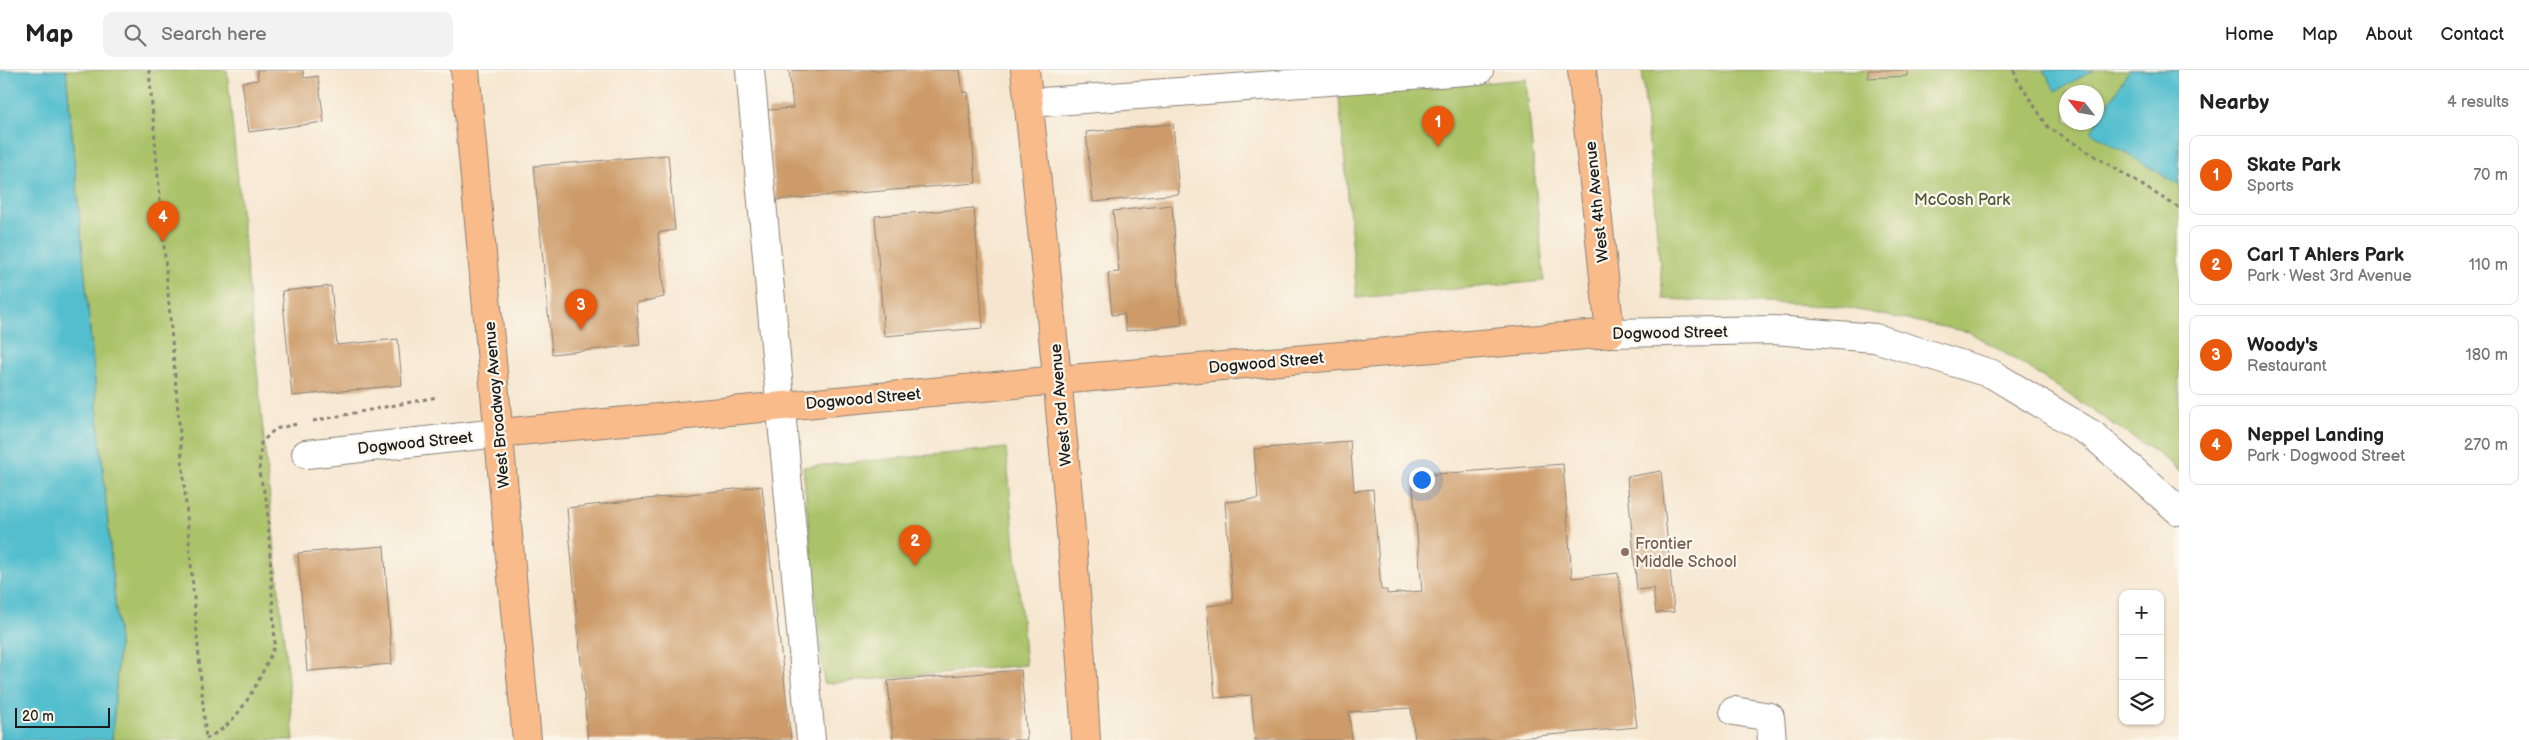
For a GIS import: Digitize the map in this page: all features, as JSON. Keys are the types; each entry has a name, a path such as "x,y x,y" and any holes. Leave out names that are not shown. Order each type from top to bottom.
{"main road":[{"name":"West Broadway Avenue","path":"465,70 527,740"},
{"name":"West 3rd Avenue","path":"1026,70 1058,380 1078,614 1086,740"},
{"name":"West 4th Avenue","path":"1582,70 1610,333"},
{"name":"Dogwood Street","path":"499,433 1058,380 1610,333"}],"street":[{"path":"750,70 811,740"},
{"path":"1029,103 1479,70"},
{"name":"Dogwood Street","path":"1610,333 1774,330 1875,338 1992,374 2093,435 2179,511"},
{"name":"Dogwood Street","path":"306,454 499,433"},
{"path":"1734,711 1770,718 1772,740"}],"path":[{"path":"149,70 206,740"},
{"path":"2014,70 2017,79 2048,127 2179,208"},
{"path":"206,740 226,726 242,706 266,667 275,645 267,502 259,474 261,443 275,428 437,397"}],"green space":[{"path":"66,70 227,70 294,740 112,740 119,643"},
{"name":"McCosh Park","path":"1642,70 2179,70 2179,472 2170,462 2026,366 1969,332 1837,306 1663,299"},
{"path":"1526,79 1544,281 1357,298 1339,96"},
{"path":"1006,448 1026,665 824,684 803,467"}],"water":[{"path":"0,70 66,70 119,643 112,740 0,740"},
{"path":"2043,70 2094,70 2067,85 2059,85 2059,89 2056,91"},
{"path":"2129,70 2179,70 2179,185 2091,132 2092,130 2104,130 2104,111"}],"building":[{"path":"257,70 303,70 304,78 318,76 324,122 249,132 242,82 258,80"},
{"path":"789,70 960,70 963,93 968,92 976,183 776,200 768,110 793,108"},
{"path":"1868,70 1907,70 1907,76 1868,78"},
{"path":"1173,124 1179,194 1093,202 1086,132"},
{"path":"668,155 675,230 658,233 664,297 636,303 640,345 552,354 534,166"},
{"path":"1172,205 1182,325 1126,331 1124,314 1112,315 1108,273 1119,272 1113,211"},
{"path":"974,208 983,328 884,336 875,216"},
{"path":"331,286 337,345 398,339 402,385 292,396 282,291"},
{"path":"1350,441 1354,491 1373,489 1381,590 1387,590 1387,594 1422,591 1412,476 1563,464 1572,578 1618,573 1637,727 1494,740 1415,740 1411,708 1349,712 1352,740 1255,740 1251,695 1215,698 1207,606 1233,603 1225,502 1258,499 1254,449"},
{"path":"1661,471 1674,612 1656,613 1653,588 1637,590 1627,477"},
{"path":"762,486 791,740 588,740 567,508"},
{"path":"384,546 392,664 307,671 298,553"},
{"path":"1021,670 1027,740 893,740 888,681"}],"place":[{"name":"Skate Park","path":"1438,147"},
{"name":"Neppel Landing","path":"163,242"},
{"name":"Woody's","path":"581,330"},
{"name":"Frontier Middle School","path":"1625,552"},
{"name":"Carl T Ahlers Park","path":"915,566"}]}
